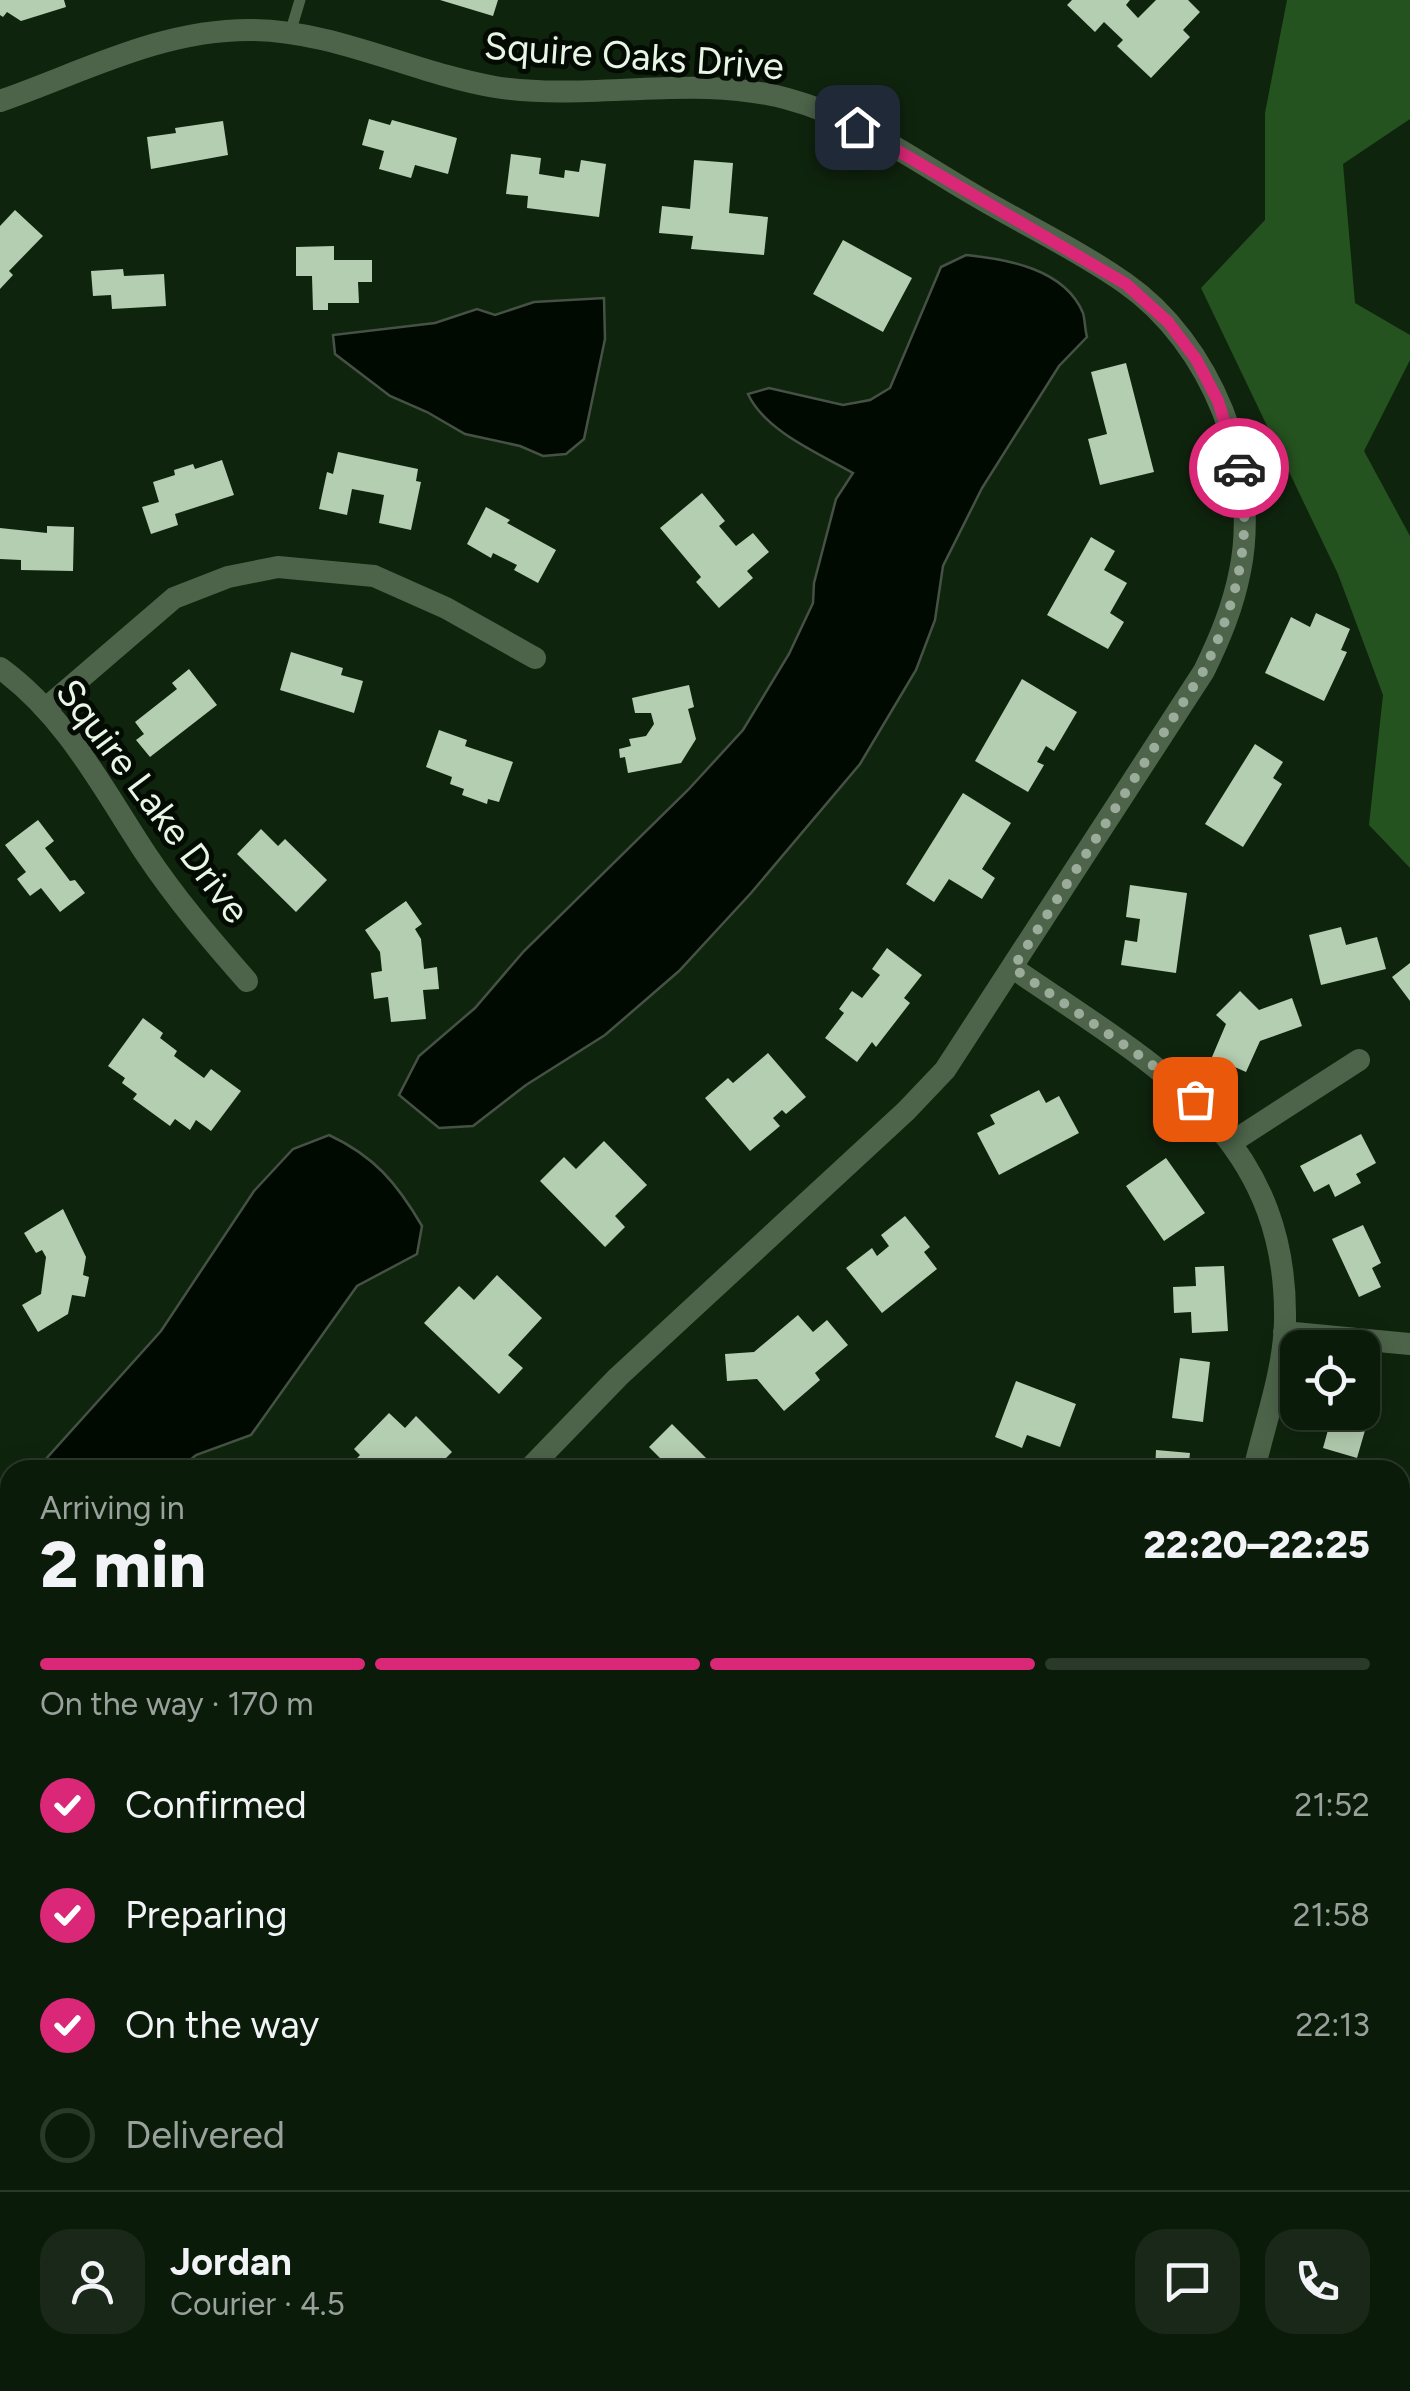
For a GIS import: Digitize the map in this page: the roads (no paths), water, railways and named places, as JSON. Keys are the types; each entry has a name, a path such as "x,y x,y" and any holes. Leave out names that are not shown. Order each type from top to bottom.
{"street":[{"name":"Squire Oaks Drive","path":"0,102 146,45 177,37 252,30 290,33 346,45 495,87 541,91 726,90 788,99 857,127 1126,284 1168,322 1196,359 1218,401 1241,478 1244,540 1227,622 1204,670 1013,968 945,1070 906,1111 709,1291 538,1460"},
{"path":"46,708 174,598 228,577 278,567 374,576 446,608 534,658"},
{"name":"Squire Lake Drive","path":"0,668 46,708 68,734 148,857 203,932 247,980"},
{"path":"1013,968 1146,1060 1195,1099 1232,1142 1258,1190 1278,1246 1284,1330"},
{"path":"1232,1142 1360,1060"},
{"path":"1380,1341 1410,1344"},
{"path":"1256,1460 1280,1360"}],"lane":[{"path":"290,33 300,0"}]}
